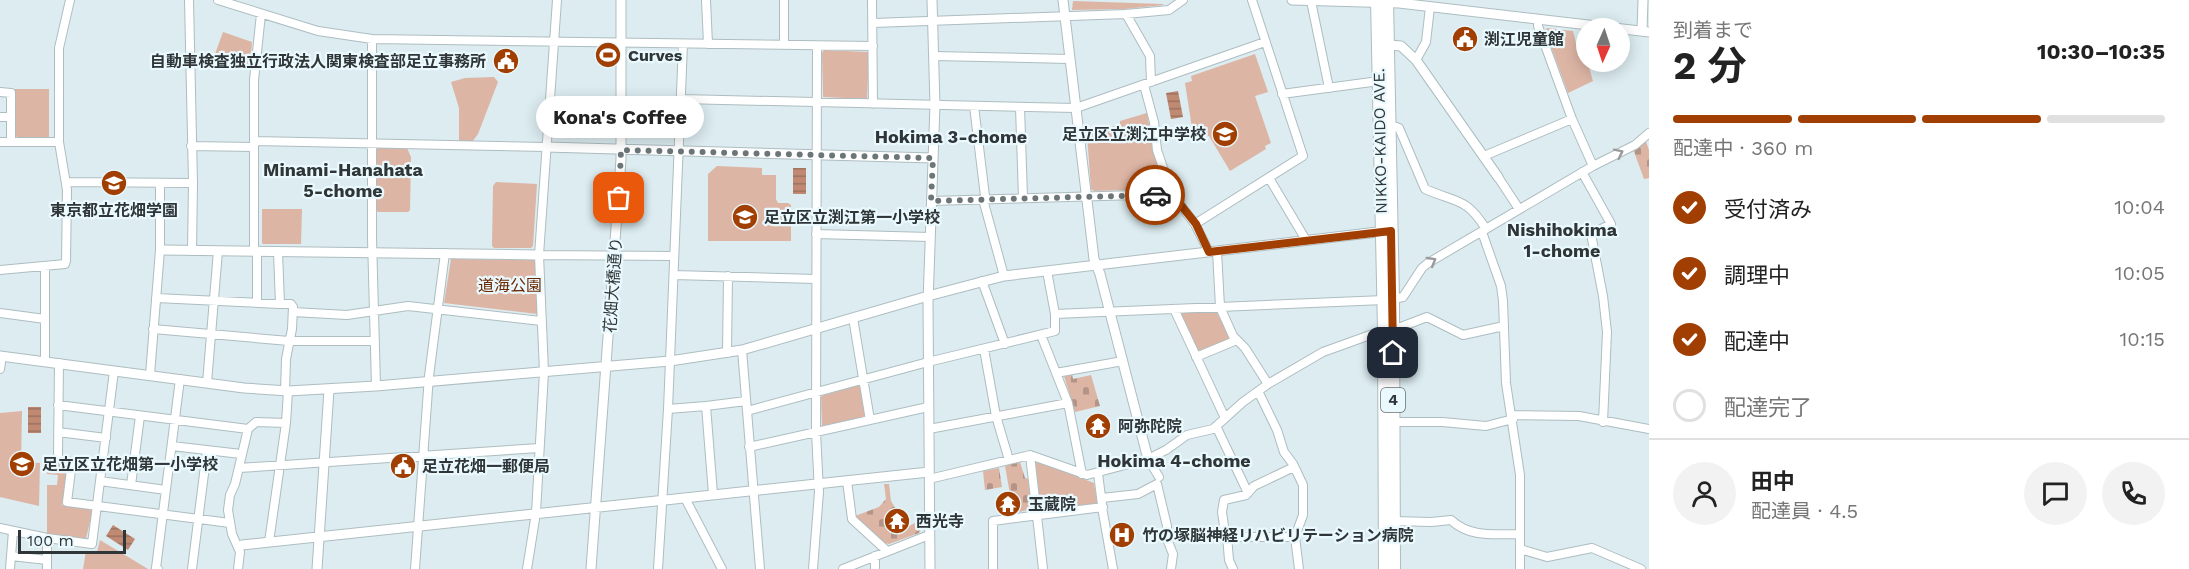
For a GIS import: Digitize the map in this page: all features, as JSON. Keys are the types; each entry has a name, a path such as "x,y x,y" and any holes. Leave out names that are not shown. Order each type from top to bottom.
{"highway":[{"name":"NIKKO-KAIDO AVE.","path":"1382,1 1389,45 1391,125 1387,231"},
{"name":"NIKKO-KAIDO AVE.","path":"1382,1 1379,81 1394,422 1394,569"},
{"name":"NIKKO-KAIDO AVE.","path":"1385,569 1389,330"}],"street":[{"path":"0,270 65,264 66,261 67,182 59,142 60,48 70,0"},
{"path":"189,0 193,183 192,251"},
{"path":"218,0 318,31 372,39 873,46"},
{"path":"527,569 536,513 544,372 539,255 557,0"},
{"name":"花畑大橋通り","path":"591,569 621,150 621,0"},
{"path":"706,0 708,44"},
{"path":"784,0 784,45"},
{"path":"872,0 873,104"},
{"path":"930,569 928,296 935,105 932,0"},
{"path":"1063,0 1094,259 1110,311 1148,459 1159,477"},
{"path":"873,23 1126,14 1169,10 1183,0"},
{"path":"1196,224 1303,156 1252,0"},
{"path":"1292,0 1382,1 1430,7 1443,4 1538,20 1645,31 1642,0"},
{"path":"1306,0 1329,88"},
{"path":"1416,60 1426,42 1430,7"},
{"path":"257,303 254,80 261,14"},
{"path":"1126,14 1150,56 1148,83 1157,150 1172,194 1196,224 1213,251 1220,307 1237,340 1245,348 1268,384"},
{"path":"1538,20 1538,26 1572,119 1593,166"},
{"path":"372,39 376,386"},
{"path":"681,99 1076,108 1265,42"},
{"path":"658,569 668,409 683,44"},
{"path":"1389,45 1401,46 1416,60 1520,209"},
{"path":"813,569 818,484 816,432 817,46"},
{"path":"934,56 1069,58"},
{"path":"1282,94 1379,81"},
{"path":"0,92 11,93 11,142"},
{"path":"974,106 984,200 1005,276"},
{"path":"1020,107 1023,198"},
{"path":"0,117 10,117"},
{"path":"1484,156 1572,119"},
{"path":"1391,125 1399,128 1425,189 1461,201 1473,210 1484,230 1501,286 1506,383 1520,475 1520,569"},
{"path":"1055,314 1388,300 1403,297 1422,268 1582,172 1635,145 1649,133"},
{"path":"0,142 59,142"},
{"path":"191,146 372,142 933,158"},
{"path":"1582,172 1611,224 1591,234 1603,296 1607,332 1603,422"},
{"path":"1269,178 1306,240"},
{"path":"67,182 193,183"},
{"path":"150,375 162,250 160,183"},
{"path":"931,201 1172,194"},
{"path":"0,369 1,356 180,380 286,391 329,390 670,361 742,350 1005,276 1387,231"},
{"path":"816,234 930,237"},
{"path":"162,250 674,256"},
{"path":"207,383 218,251"},
{"path":"278,252 280,304"},
{"path":"415,569 429,381 446,252"},
{"path":"45,266 45,362"},
{"path":"747,411 928,362 1055,331 1055,314 1047,271"},
{"path":"674,274 816,279"},
{"path":"727,353 728,276"},
{"path":"982,281 1005,344"},
{"path":"156,298 291,304 293,307 286,358 286,423 269,542"},
{"path":"293,312 346,315 408,306 542,321"},
{"path":"1174,309 1225,418"},
{"path":"0,313 45,319"},
{"path":"239,545 713,494 847,481 929,476 1030,455 1087,475 1148,459 1166,450 1186,435 1210,430 1268,384 1323,352 1427,317 1463,335 1504,326"},
{"path":"853,318 870,420"},
{"path":"153,329 290,341 375,341"},
{"path":"1041,335 1068,403 1082,474"},
{"path":"1196,357 1237,340"},
{"path":"984,349 996,416 1009,460"},
{"path":"742,350 760,569"},
{"path":"1056,373 1123,361"},
{"path":"59,363 58,457 61,460 102,466"},
{"path":"0,528 92,544 114,371"},
{"path":"158,569 156,568 180,380"},
{"path":"317,569 329,390"},
{"path":"1258,391 1284,452 1303,485 1303,515 1295,537 1299,569"},
{"path":"668,409 746,401"},
{"path":"929,429 1068,403"},
{"path":"58,405 248,429"},
{"path":"706,406 713,494"},
{"path":"749,447 928,407"},
{"path":"131,485 140,416"},
{"path":"1394,422 1442,422 1486,426 1512,417 1579,416 1649,429"},
{"path":"238,569 239,545 230,523 228,510 248,429 255,422 286,423"},
{"path":"1216,426 1248,493"},
{"path":"58,432 106,438"},
{"path":"172,446 242,454"},
{"path":"238,468 539,448"},
{"path":"192,569 207,450"},
{"path":"1030,455 1042,569"},
{"path":"72,462 67,502 230,523"},
{"path":"1233,569 1229,560 1222,512 1224,500 1240,497 1254,486 1294,467"},
{"path":"1098,473 1113,569"},
{"path":"847,481 852,519 887,551"},
{"path":"100,482 166,490"},
{"path":"1102,498 1138,494 1157,484 1167,526 1167,539 1173,554 1171,569"},
{"path":"685,498 722,569"},
{"path":"993,569 993,521 1102,507"},
{"path":"1394,521 1451,520 1460,529 1473,534 1520,534"},
{"path":"10,569 13,531"},
{"path":"843,569 929,535"},
{"path":"1227,537 1295,537"},
{"path":"11,556 47,565 47,538"},
{"path":"1520,549 1547,557 1592,548 1641,569"},
{"path":"875,556 875,569"}],"green space":[{"path":"1073,1 1163,5 1125,9 1072,10"},
{"path":"1547,28 1573,31 1576,44 1576,72 1590,72 1593,81 1568,93 1545,30"},
{"path":"223,32 252,42 250,66 215,54"},
{"path":"824,50 868,52 867,99 823,97 822,53"},
{"path":"1255,54 1268,92 1255,96 1271,143 1265,146 1266,149 1230,171 1209,136 1204,135 1194,141 1185,83 1192,81 1191,76"},
{"path":"494,77 498,82 478,134 472,142 459,141 459,108 451,82 465,78"},
{"path":"15,89 49,89 49,138 18,138 15,135"},
{"path":"1147,113 1153,149 1166,186 1163,189 1094,191 1091,189 1087,135"},
{"path":"1645,139 1649,150 1649,178 1644,179 1633,149"},
{"path":"377,146 407,148 411,157 410,210 408,212 378,212 376,209"},
{"path":"717,166 762,168 762,175 776,175 778,203 791,205 791,241 708,241 708,174"},
{"path":"496,182 537,184 533,246 531,248 494,248 492,246 493,186"},
{"path":"262,209 302,209 301,244 263,244"},
{"name":"道海公園","path":"451,259 536,260 537,314 444,303"},
{"path":"1216,311 1231,340 1200,352 1197,351 1180,316 1182,312"},
{"path":"1072,374 1073,379 1091,375 1100,406 1075,412 1064,376"},
{"path":"858,385 861,387 865,415 863,419 822,427 821,396"},
{"path":"22,411 21,462 40,463 39,506 0,497 0,413"},
{"path":"47,462 66,464 68,467 62,505 90,509 92,512 86,539 47,534 47,485 57,485 58,475 47,474"},
{"path":"1020,462 1025,478 1028,479 1032,509 1019,512 1016,494 1010,494 1005,466"},
{"path":"1038,462 1094,483 1097,502 1095,505 1044,510 1041,508 1035,463"},
{"path":"999,468 1002,487 985,490 983,471"},
{"path":"884,484 889,484 891,501 896,509 884,517 895,533 915,523 917,529 921,528 919,533 889,544 884,543 855,519 855,516 879,507 886,499"},
{"path":"100,540 148,569 83,569 86,551 97,552"}],"shaded area":[{"path":"1178,91 1183,117 1171,119 1166,93"},
{"path":"793,168 806,168 806,194 793,194"},
{"path":"28,407 41,407 41,433 28,433"},
{"path":"113,525 135,539 128,550 106,536"}],"way so far":[{"path":"619,198 621,150 933,158 931,201 1155,195"}],"place":[{"name":"渕江児童館","path":"1465,39"},
{"name":"Curves","path":"608,55"},
{"name":"自動車検査独立行政法人関東検査部足立事務所","path":"506,61"},
{"name":"足立区立渕江中学校","path":"1225,134"},
{"name":"東京都立花畑学園","path":"114,183"},
{"name":"Kona's Coffee","path":"619,198"},
{"name":"足立区立渕江第一小学校","path":"745,217"},
{"name":"阿弥陀院","path":"1098,426"},
{"name":"足立区立花畑第一小学校","path":"22,464"},
{"name":"足立花畑一郵便局","path":"403,466"},
{"name":"玉蔵院","path":"1008,504"},
{"name":"西光寺","path":"897,521"},
{"name":"竹の塚脳神経リハビリテーション病院","path":"1122,535"}],"district":[{"name":"Hokima 3-chome","path":"951,136"},
{"name":"Minami-Hanahata 5-chome","path":"343,180"},
{"name":"Nishihokima 1-chome","path":"1562,239"},
{"name":"Hokima 4-chome","path":"1174,460"}],"route":[{"path":"1155,195 1172,194 1196,224 1209,252 1391,231 1393,353"}]}
